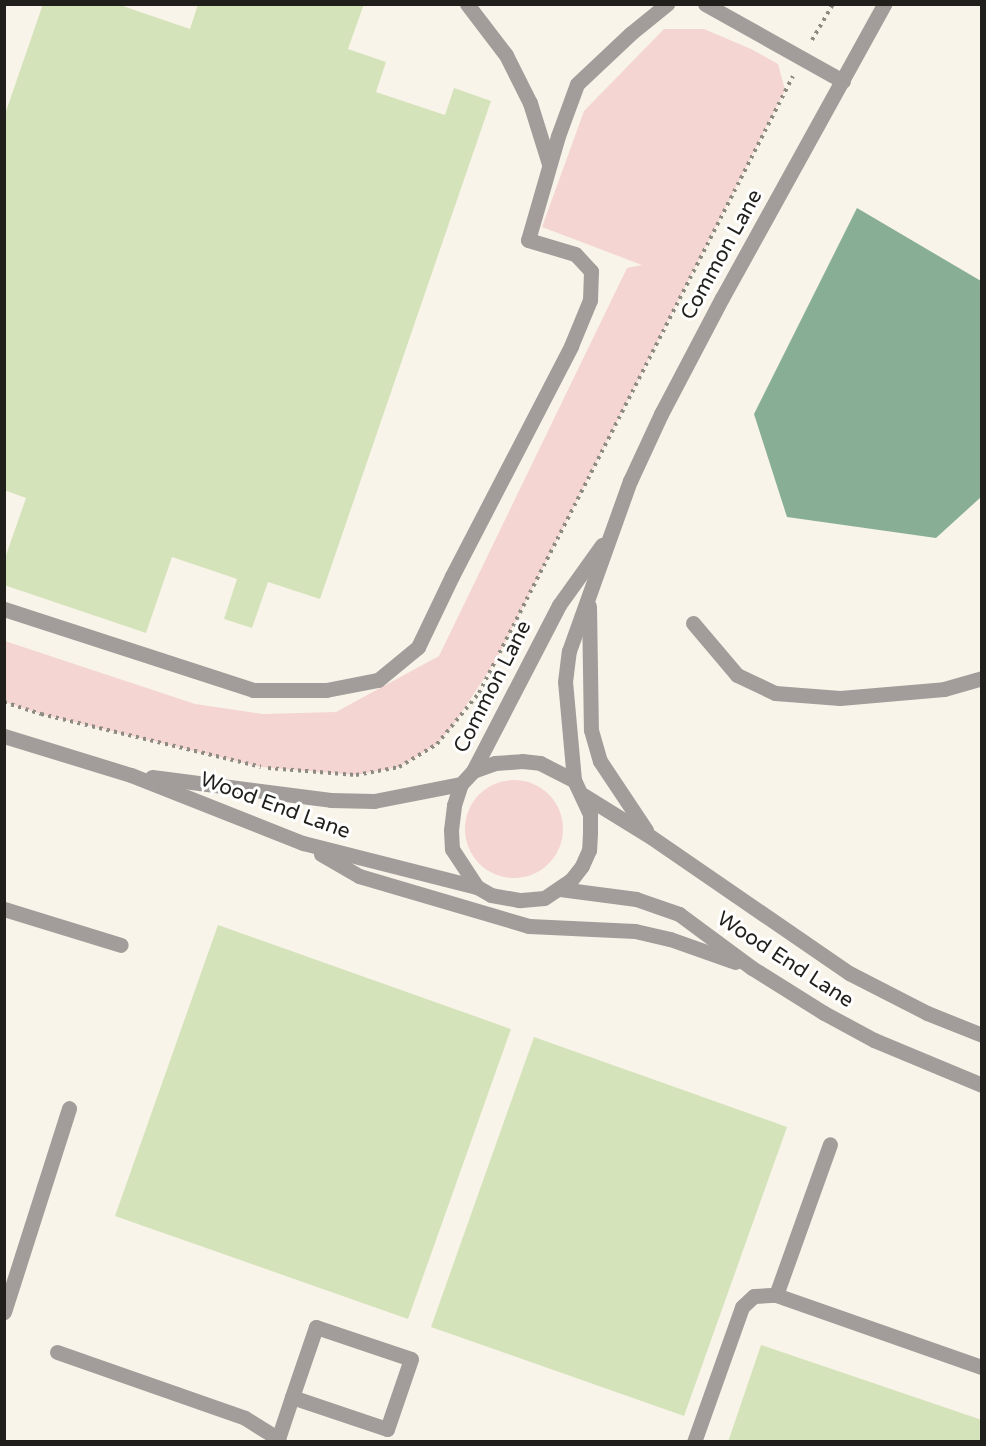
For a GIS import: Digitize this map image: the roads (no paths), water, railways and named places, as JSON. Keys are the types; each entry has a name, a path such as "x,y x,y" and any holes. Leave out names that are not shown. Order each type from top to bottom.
{"street":[{"path":"467,4 507,56 530,103 549,164"},
{"path":"4,609 253,690 326,690 378,680 418,647 452,576 571,346 590,300 591,271 575,254 528,240 549,164 577,84 630,34 667,4"},
{"path":"705,4 843,81"},
{"name":"Common Lane","path":"574,780 565,682 569,651 589,600 611,532 661,414 884,4"},
{"name":"Common Lane","path":"473,771 559,605 611,532"},
{"path":"589,600 591,730 600,760 651,837"},
{"path":"693,623 737,675 775,693 840,698 944,689 981,678"},
{"name":"Wood End Lane","path":"4,736 131,774 303,843 477,887"},
{"path":"522,760 540,763 574,780 583,795 590,815 589,849 582,866 560,889 544,898 519,900 491,895 477,887 452,849 454,805 461,784 473,771 495,763 522,760"},
{"name":"Wood End Lane","path":"131,774 331,800 374,801 461,784"},
{"name":"Wood End Lane","path":"583,795 651,837 849,973 927,1013 981,1035"},
{"path":"303,843 359,876 507,921 529,926 635,931 670,939 752,968"},
{"name":"Wood End Lane","path":"560,889 636,899 679,914 752,968 874,1040 981,1085"},
{"path":"4,909 121,945"},
{"path":"4,1312 69,1108"},
{"path":"776,1295 830,1144"},
{"path":"694,1442 742,1307 754,1296 776,1295 981,1367"},
{"path":"57,1352 245,1418 279,1440 292,1397 316,1327 411,1359 387,1429 292,1397"}]}
